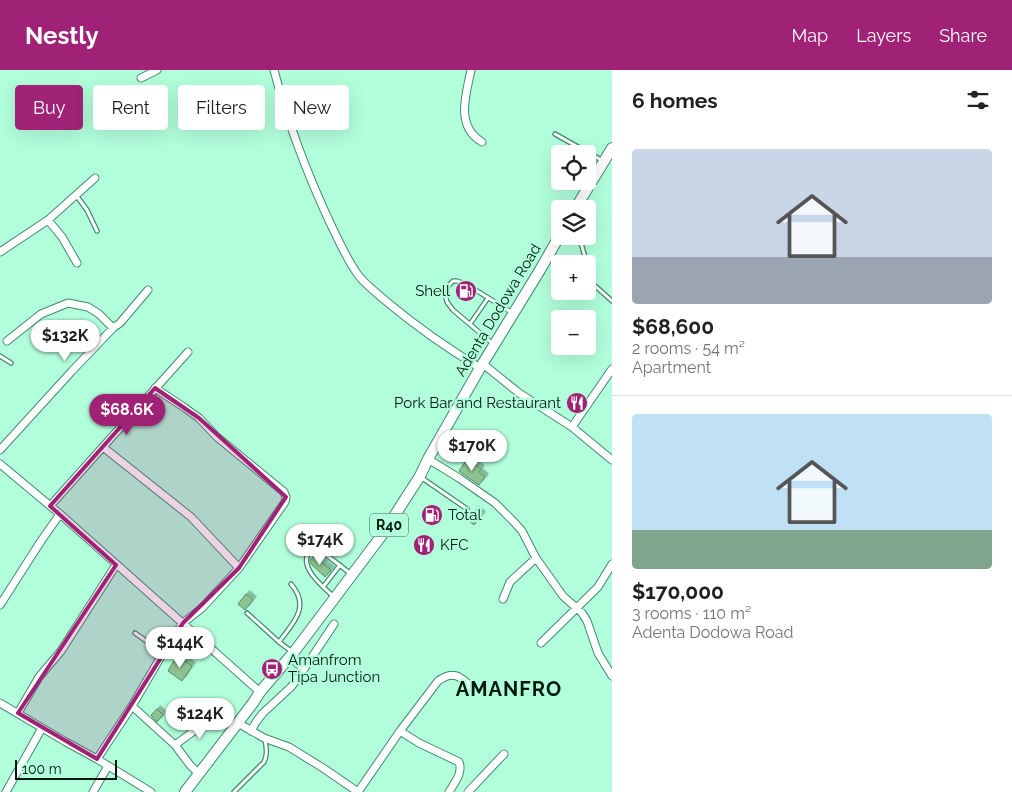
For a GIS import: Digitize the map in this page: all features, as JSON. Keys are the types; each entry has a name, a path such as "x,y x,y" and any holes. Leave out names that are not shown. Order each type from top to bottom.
{"main road":[{"path":"580,200 612,148"},
{"name":"Adenta Dodowa Road","path":"185,792 260,692 292,655 382,535 420,476 481,366 554,245"}],"street":[{"path":"141,78 158,70"},
{"path":"274,70 283,106 301,157 343,250 359,276 372,290 443,346 481,366 572,427 612,460"},
{"path":"471,70 465,119 471,133 482,142"},
{"path":"0,252 48,220 95,178"},
{"path":"48,220 62,237 76,262"},
{"path":"0,450 72,371 120,323 148,290"},
{"path":"7,341 41,314 68,303 88,307 99,314 113,328"},
{"path":"50,506 188,352"},
{"path":"572,427 612,369"},
{"path":"98,759 183,623 202,608 239,568 285,502 286,497 284,492 217,437 199,418 155,388"},
{"path":"103,447 191,517 239,568"},
{"path":"428,459 495,503 522,532 536,558 563,596 588,621 598,653 612,676"},
{"path":"0,464 60,514 260,692"},
{"path":"0,606 60,514"},
{"path":"503,599 510,582 536,558"},
{"path":"541,643 598,587 612,564"},
{"path":"18,713 39,677 60,651 116,565"},
{"path":"251,731 256,722 271,705 291,687 334,624"},
{"path":"292,655 304,669"},
{"path":"238,723 264,738 289,747 358,792 400,731 438,681 444,676 455,675 461,677 475,690"},
{"path":"0,703 98,759 151,792"},
{"path":"132,706 175,745 199,774"},
{"path":"175,745 198,728 207,716"},
{"path":"6,792 42,728"},
{"path":"400,731 459,762 460,773 449,792"},
{"path":"468,792 504,754"},
{"path":"93,792 108,766"}],"lane":[{"path":"555,134 603,162"},
{"path":"76,195 87,210 97,231"},
{"path":"495,345 453,310 447,302 446,291 448,285 453,281 466,284 514,313"},
{"path":"596,287 612,302"},
{"path":"470,324 488,298"},
{"path":"0,356 11,363"},
{"path":"420,476 467,509"},
{"path":"335,598 310,572 306,558 309,552 317,548 352,575"},
{"path":"323,587 340,565"},
{"path":"278,642 300,612 298,591 291,584"},
{"path":"248,613 292,655"},
{"path":"135,633 163,653"},
{"path":"234,792 264,762 267,751 264,738"}],"highlighted area":[{"path":"155,388 199,418 286,497 239,568 183,623 97,759 18,713 116,565 50,506"}],"building":[{"path":"467,459 481,469 479,472 485,477 479,485 459,471"},
{"path":"475,510 482,515 474,525 468,520"},
{"path":"314,556 331,570 325,577 311,564 310,560"},
{"path":"246,594 253,600 245,610 238,604"},
{"path":"179,657 192,666 182,681 168,671 175,659 177,660"},
{"path":"157,709 163,715 157,722 151,715"}],"place":[{"name":"Shell","path":"466,291"},
{"name":"Pork Bar and Restaurant","path":"577,403"},
{"name":"Total","path":"432,515"},
{"name":"KFC","path":"424,545"},
{"name":"Amanfrom Tipa Junction","path":"272,669"}],"district":[{"name":"AMANFRO","path":"509,689"}]}
